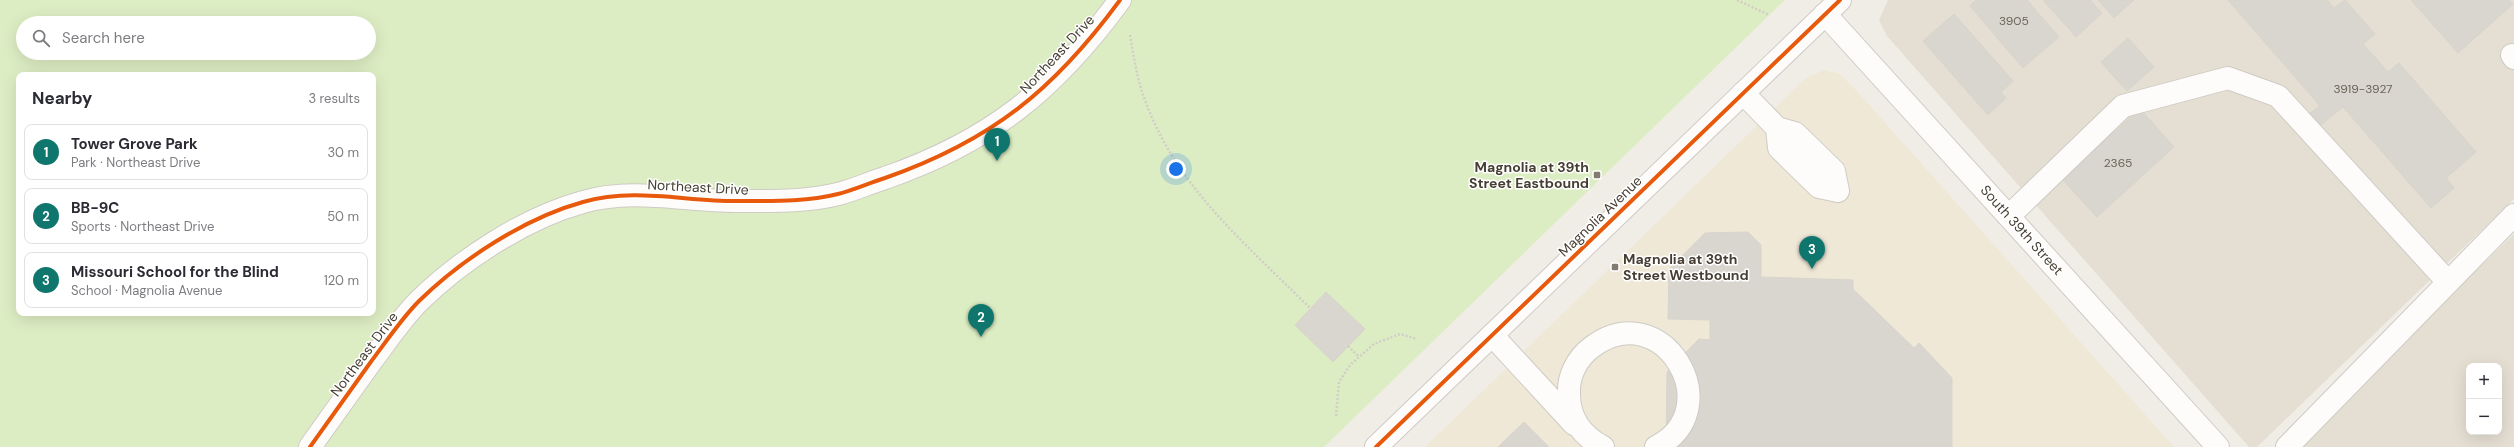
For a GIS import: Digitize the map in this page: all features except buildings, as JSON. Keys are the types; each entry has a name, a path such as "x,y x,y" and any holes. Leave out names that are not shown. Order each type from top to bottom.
{"street":[{"name":"Northeast Drive","path":"310,447 392,332 419,301 462,265 503,237 582,202 611,196 673,197 733,201 792,200 838,194 922,165 986,132 1036,96 1079,52 1120,0"},
{"name":"Magnolia Avenue","path":"1376,447 1832,7"},
{"name":"South 39th Street","path":"1832,7 2009,216 2218,447"},
{"path":"2009,216 2123,106 2228,78 2278,96 2448,282"},
{"path":"1743,93 1777,128"},
{"path":"2287,447 2514,215"},
{"path":"1589,439 1574,419 1569,398 1569,388 1578,361 1589,350 1612,336 1627,334 1647,336 1671,351 1680,362 1688,384 1688,397 1683,418 1671,436 1656,447"},
{"path":"1492,336 1589,439 1603,447"}],"path":[{"path":"1737,0 1769,15"},
{"path":"1129,29 1144,99 1160,136 1183,174 1210,209 1310,308"},
{"path":"1336,416 1339,382 1350,365 1374,344 1400,334 1417,339"},
{"path":"1348,346 1359,357"}],"shaded area":[{"path":"1888,0 2514,0 2514,199 2257,447 2249,447 1887,36 1879,20"},
{"path":"1824,70 1840,74 1856,90 2174,447 1425,447 1806,78"},
{"path":"2514,234 2514,447 2293,447"}],"green space":[{"path":"0,0 1785,0 1324,447 0,447"}],"cycle path":[{"path":"310,447 370,363 406,315 419,301 436,285 474,255 517,229 561,209 603,198 642,195 720,201 801,200 826,197 850,191 885,178 923,163 957,147 989,129 1018,109 1045,86 1070,61 1120,0"},
{"path":"1376,447 1840,0"}],"place":[{"name":"Tower Grove Park","path":"997,161"},
{"name":"Magnolia at 39th Street Eastbound","path":"1597,175"},
{"name":"Magnolia at 39th Street Westbound","path":"1615,267"},
{"name":"Missouri School for the Blind","path":"1812,269"},
{"name":"BB-9C","path":"981,337"}]}
